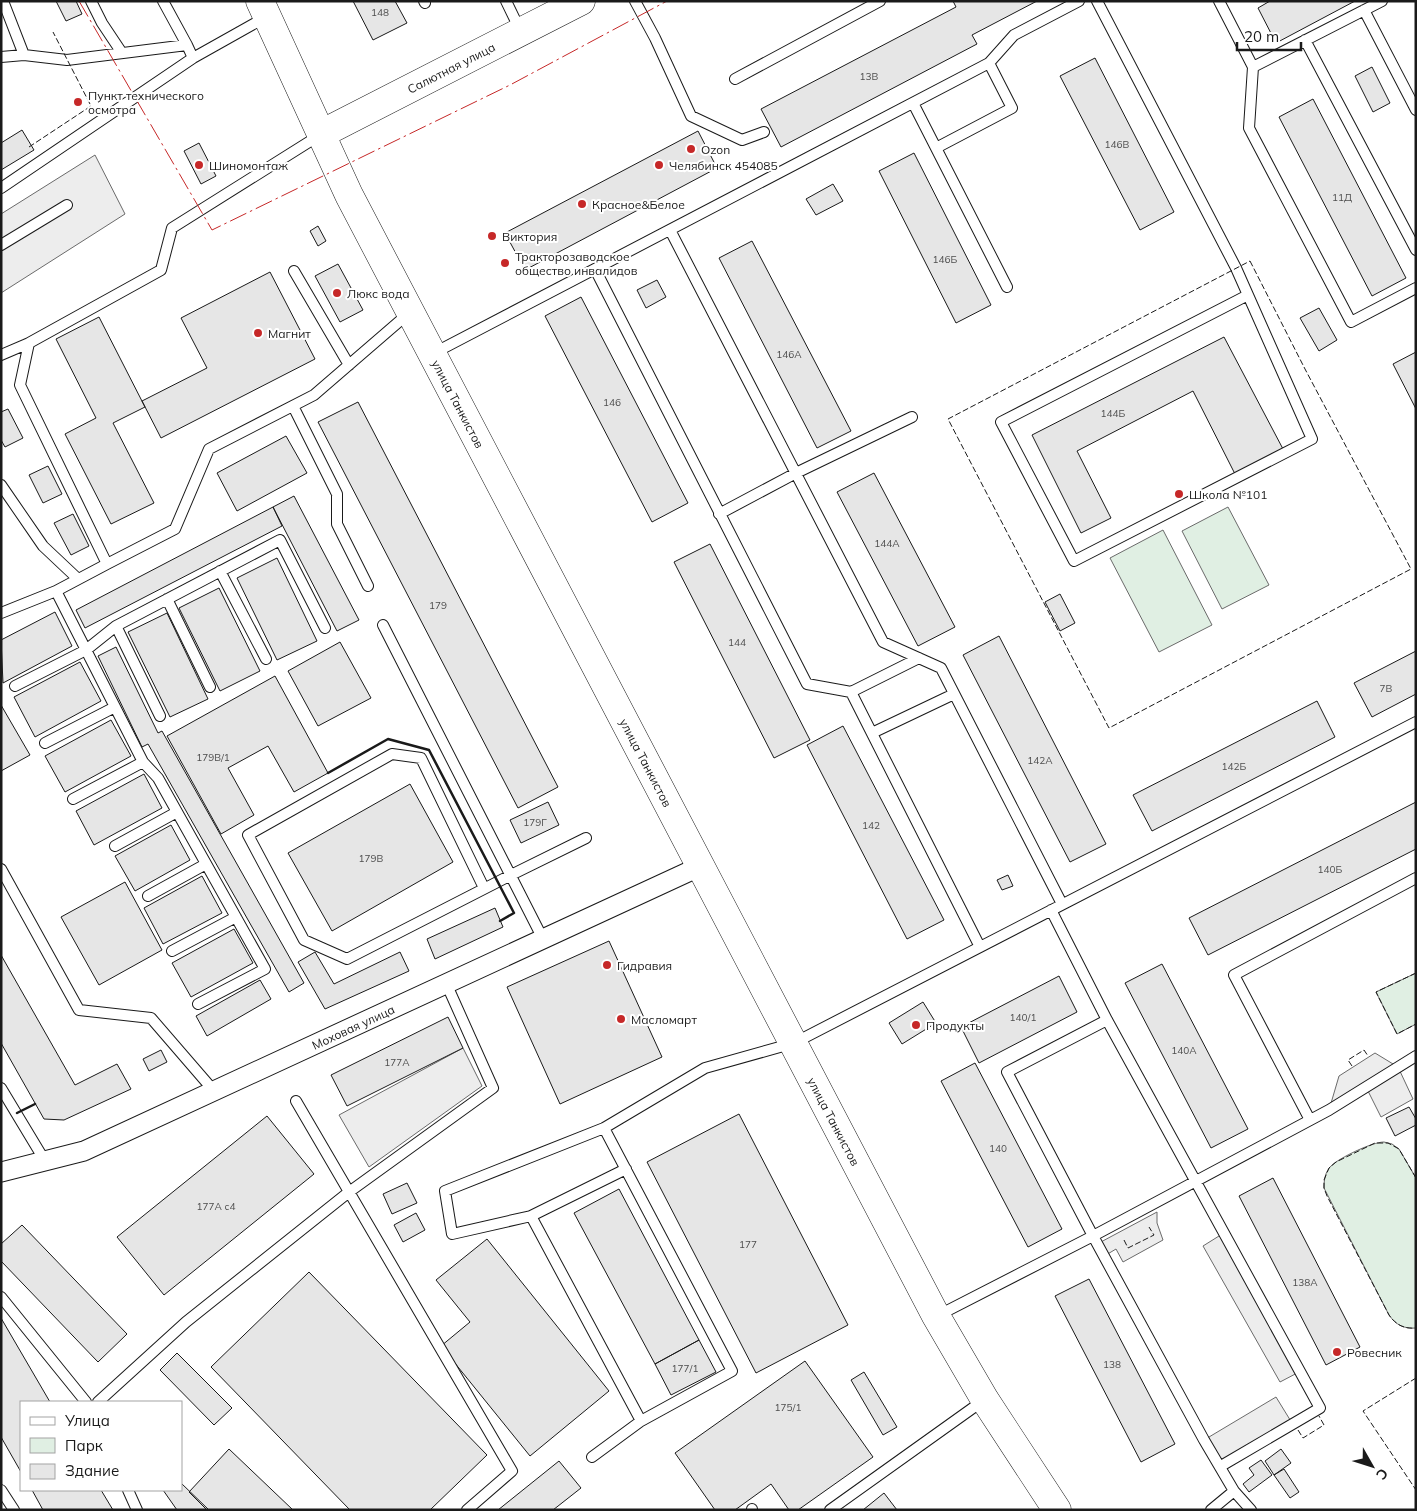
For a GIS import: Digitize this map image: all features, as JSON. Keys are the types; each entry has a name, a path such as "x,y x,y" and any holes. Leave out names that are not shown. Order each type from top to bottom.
{"main road":[{"name":"Салютная улица","path":"321,134 581,1"},
{"name":"улица Танкистов","path":"264,9 350,195 936,1316 985,1400 1057,1510"}],"street":[{"name":"Моховая улица","path":"1,1172 84,1152 701,866"}],"lane":[{"path":"3,1 24,55"},
{"path":"91,1 102,23 122,54"},
{"path":"163,1 193,58"},
{"path":"506,1 521,32"},
{"path":"634,1 655,38 691,116 742,140 764,132"},
{"path":"735,79 880,1"},
{"path":"433,354 989,63 1014,35 1079,1"},
{"path":"1097,1 1236,268 1248,295 1312,439 1074,561 1001,422 1248,295"},
{"path":"1219,1 1253,67 1249,128 1352,322 1416,288"},
{"path":"1253,67 1382,1"},
{"path":"1,188 264,9"},
{"path":"1364,10 1416,110"},
{"path":"1305,40 1416,250"},
{"path":"1,57 24,55 68,60 187,46"},
{"path":"936,148 1012,108 989,63"},
{"path":"913,103 1007,287"},
{"path":"1,354 29,343 162,270 172,228 321,134"},
{"path":"1,245 67,205"},
{"path":"670,230 883,642 941,668 1062,904"},
{"path":"595,269 719,514 808,684 851,692 919,658"},
{"path":"294,270 349,365"},
{"path":"1,613 56,591 175,529 208,449 314,395 411,312"},
{"path":"29,343 20,385 108,564"},
{"path":"293,406 338,494 337,524 368,586"},
{"path":"719,514 796,473 912,417"},
{"path":"1,484 43,546 78,579"},
{"path":"15,686 86,650 116,626 280,540 325,628"},
{"path":"220,571 266,658"},
{"path":"56,591 143,762 158,778 265,969 198,1004"},
{"path":"166,599 210,687"},
{"path":"384,625 543,939"},
{"path":"116,626 160,716"},
{"path":"851,692 980,947"},
{"path":"872,734 954,694"},
{"path":"45,743 115,707"},
{"path":"626,1169 532,1216 452,1234 445,1191 604,1128 705,1068 794,1043 1416,722"},
{"path":"484,888 421,758 392,754 248,835 304,940 347,959 586,838"},
{"path":"73,799 143,762"},
{"path":"115,846 178,812"},
{"path":"148,896 206,864"},
{"path":"1,869 79,1010 151,1018 214,1091"},
{"path":"1310,1120 1234,975 1416,878"},
{"path":"1051,910 1107,1020 1320,1408 1220,1466"},
{"path":"172,951 236,917"},
{"path":"99,1401 186,1322 350,1192 493,1088 446,984"},
{"path":"1107,1020 1007,1072 1093,1236 1204,1440 1234,1491 1251,1510"},
{"path":"936,1316 1093,1236 1329,1110 1416,1056"},
{"path":"1,1088 45,1161"},
{"path":"296,1101 512,1470 467,1510"},
{"path":"592,1457 641,1421 732,1371 604,1128"},
{"path":"532,1216 641,1421"},
{"path":"1,1297 85,1401"},
{"path":"830,1510 985,1400"},
{"path":"1,1490 14,1510"},
{"path":"128,1491 137,1510"},
{"path":"1211,1510 1234,1491"}],"green space":[{"path":"1228,507 1269,585 1222,609 1182,531"},
{"path":"1163,530 1212,625 1159,652 1110,558"},
{"path":"1416,973 1416,1024 1397,1034 1376,992"},
{"path":"1384,1142 1392,1144 1399,1149 1416,1178 1416,1328 1401,1326 1389,1315 1324,1188 1326,1173 1335,1163 1364,1147"}],"shaded area":[{"path":"95,155 125,214 1,293 1,214"},
{"path":"463,1048 482,1086 369,1167 339,1115"},
{"path":"1375,1053 1398,1067 1413,1099 1381,1117 1366,1087 1329,1110 1339,1076"},
{"path":"1157,1212 1157,1223 1163,1240 1123,1262 1116,1249 1106,1255 1099,1243"},
{"path":"1227,1231 1301,1371 1280,1382 1203,1246"},
{"path":"1276,1397 1292,1423 1221,1466 1204,1440"}],"building":[{"path":"56,1 76,1 82,14 66,21"},
{"path":"353,1 395,1 407,23 373,40"},
{"path":"953,1 1037,1 972,35 977,44 781,147 761,109 956,7"},
{"path":"1270,1 1355,1 1276,43 1258,8"},
{"path":"1095,58 1174,212 1140,230 1060,76"},
{"path":"1372,67 1390,103 1373,112 1355,76"},
{"path":"1313,99 1406,278 1372,296 1279,117"},
{"path":"22,130 34,150 1,170 1,143"},
{"path":"698,131 717,168 525,270 505,233"},
{"path":"199,143 216,176 201,184 184,151"},
{"path":"914,153 991,305 956,323 879,171"},
{"path":"833,184 843,201 816,215 806,199"},
{"path":"318,226 326,241 318,246 310,231"},
{"path":"752,241 851,431 817,448 719,258"},
{"path":"338,264 363,310 340,322 315,276"},
{"path":"270,272 315,359 161,438 142,401 207,368 181,318"},
{"path":"657,280 666,297 646,308 637,290"},
{"path":"581,297 688,503 652,522 545,316"},
{"path":"1319,308 1337,340 1319,351 1300,318"},
{"path":"99,317 145,407 113,423 154,503 111,524 65,434 96,418 56,339"},
{"path":"1224,337 1283,449 1235,474 1193,391 1077,451 1111,518 1081,533 1032,435"},
{"path":"1416,352 1416,409 1393,364"},
{"path":"358,402 558,787 518,808 318,422"},
{"path":"8,409 23,438 5,447 1,440 1,412"},
{"path":"286,436 307,473 237,511 217,473"},
{"path":"48,466 62,494 43,503 29,475"},
{"path":"874,473 955,627 918,646 837,492"},
{"path":"294,496 359,620 337,631 273,507"},
{"path":"273,507 282,526 85,628 76,610"},
{"path":"73,514 89,546 71,555 54,523"},
{"path":"710,544 810,740 774,758 674,562"},
{"path":"277,558 317,641 277,660 237,578"},
{"path":"219,588 260,671 220,691 179,608"},
{"path":"1060,594 1075,623 1060,631 1045,602"},
{"path":"55,612 72,646 3,683 1,640"},
{"path":"167,613 208,699 170,717 128,632"},
{"path":"999,636 1106,844 1070,862 963,655"},
{"path":"340,642 371,698 318,726 288,671"},
{"path":"116,647 158,733 162,731 304,983 289,992 148,744 142,747 98,656"},
{"path":"1416,651 1416,694 1372,717 1354,683"},
{"path":"80,662 101,701 35,737 14,697"},
{"path":"275,676 328,773 294,792 268,746 228,768 254,815 221,834 167,736"},
{"path":"1317,701 1335,737 1152,831 1133,795"},
{"path":"1,705 30,755 1,771"},
{"path":"111,720 131,756 65,792 45,756"},
{"path":"843,726 944,920 907,939 807,745"},
{"path":"144,774 162,808 94,845 76,811"},
{"path":"410,784 453,862 332,931 288,853"},
{"path":"548,802 559,825 521,843 510,820"},
{"path":"1416,802 1416,849 1208,955 1189,918"},
{"path":"171,825 190,860 135,891 115,856"},
{"path":"1008,875 1013,886 1002,890 997,880"},
{"path":"202,876 222,913 163,944 144,908"},
{"path":"125,882 162,950 99,985 61,917"},
{"path":"495,908 503,927 435,959 427,939"},
{"path":"234,929 253,963 191,997 172,963"},
{"path":"609,941 662,1057 560,1104 507,987"},
{"path":"315,952 334,984 400,952 409,971 325,1009 298,962"},
{"path":"1,955 75,1085 117,1064 131,1089 64,1120 44,1119 1,1043"},
{"path":"1162,964 1248,1129 1211,1148 1125,983"},
{"path":"1059,976 1077,1012 979,1063 961,1027"},
{"path":"260,980 271,999 207,1036 196,1016"},
{"path":"923,1002 936,1023 902,1044 889,1023"},
{"path":"448,1017 463,1048 347,1106 331,1075"},
{"path":"161,1050 167,1062 149,1071 143,1059"},
{"path":"975,1063 1062,1229 1028,1247 941,1081"},
{"path":"1409,1107 1416,1119 1416,1125 1395,1136 1386,1118"},
{"path":"739,1114 848,1325 756,1373 647,1162"},
{"path":"267,1116 314,1174 164,1295 117,1237"},
{"path":"1273,1178 1360,1347 1326,1365 1239,1196"},
{"path":"407,1183 417,1203 392,1214 383,1194"},
{"path":"619,1189 699,1340 655,1364 574,1213"},
{"path":"416,1213 425,1230 403,1242 394,1225"},
{"path":"22,1225 127,1334 98,1362 1,1261 1,1244"},
{"path":"487,1239 609,1391 530,1456 441,1346 470,1322 436,1280"},
{"path":"309,1272 487,1455 430,1510 350,1510 211,1367"},
{"path":"1089,1279 1175,1444 1141,1462 1055,1296"},
{"path":"1,1318 49,1401 20,1401 20,1470 1,1437"},
{"path":"699,1340 716,1372 671,1395 655,1364"},
{"path":"177,1353 232,1408 214,1425 160,1370"},
{"path":"805,1361 873,1457 798,1510 789,1510 771,1484 735,1510 715,1510 675,1453"},
{"path":"864,1372 897,1427 883,1435 851,1380"},
{"path":"229,1449 293,1510 207,1510 189,1492"},
{"path":"1281,1449 1291,1463 1274,1475 1265,1461"},
{"path":"1261,1460 1272,1475 1249,1492 1243,1484 1254,1475 1249,1468"},
{"path":"559,1461 581,1488 553,1510 498,1510"},
{"path":"1284,1469 1299,1492 1290,1498 1274,1475"},
{"path":"182,1484 209,1510 177,1510 164,1491 182,1491"},
{"path":"33,1491 102,1491 113,1510 43,1510"},
{"path":"884,1493 897,1510 863,1510"}],"fence":[{"path":"29,147 91,106 53,32"},
{"path":"1250,261 1411,569 1109,728 948,419 1250,261"},
{"path":"1416,973 1376,992 1397,1034 1416,1024"},
{"path":"1352,1066 1348,1060 1364,1050 1368,1056"},
{"path":"1416,1178 1399,1149 1388,1143 1375,1143 1336,1162 1329,1168 1324,1180 1327,1196 1389,1315 1401,1326 1416,1328"},
{"path":"1124,1240 1128,1248 1154,1235 1149,1227"},
{"path":"1416,1378 1363,1411 1416,1490"},
{"path":"1298,1430 1303,1438 1324,1425 1319,1416"}],"wall":[{"path":"328,773 388,739 429,750 514,913 500,921"},
{"path":"17,1113 35,1104"}],"power":[{"path":"79,1 212,230 510,85 667,1"}],"place":[{"name":"Пункт технического осмотра","path":"78,102"},
{"name":"Ozon","path":"691,149"},
{"name":"Шиномонтаж","path":"199,165"},
{"name":"Челябинск 454085","path":"659,165"},
{"name":"Красное&Белое","path":"582,204"},
{"name":"Виктория","path":"492,236"},
{"name":"Тракторозаводское общество инвалидов","path":"505,263"},
{"name":"Люкс вода","path":"337,293"},
{"name":"Магнит","path":"258,333"},
{"name":"Школа №101","path":"1179,494"},
{"name":"Гидравия","path":"607,965"},
{"name":"Масломарт","path":"621,1019"},
{"name":"Продукты","path":"916,1025"},
{"name":"Ровесник","path":"1337,1352"}]}
